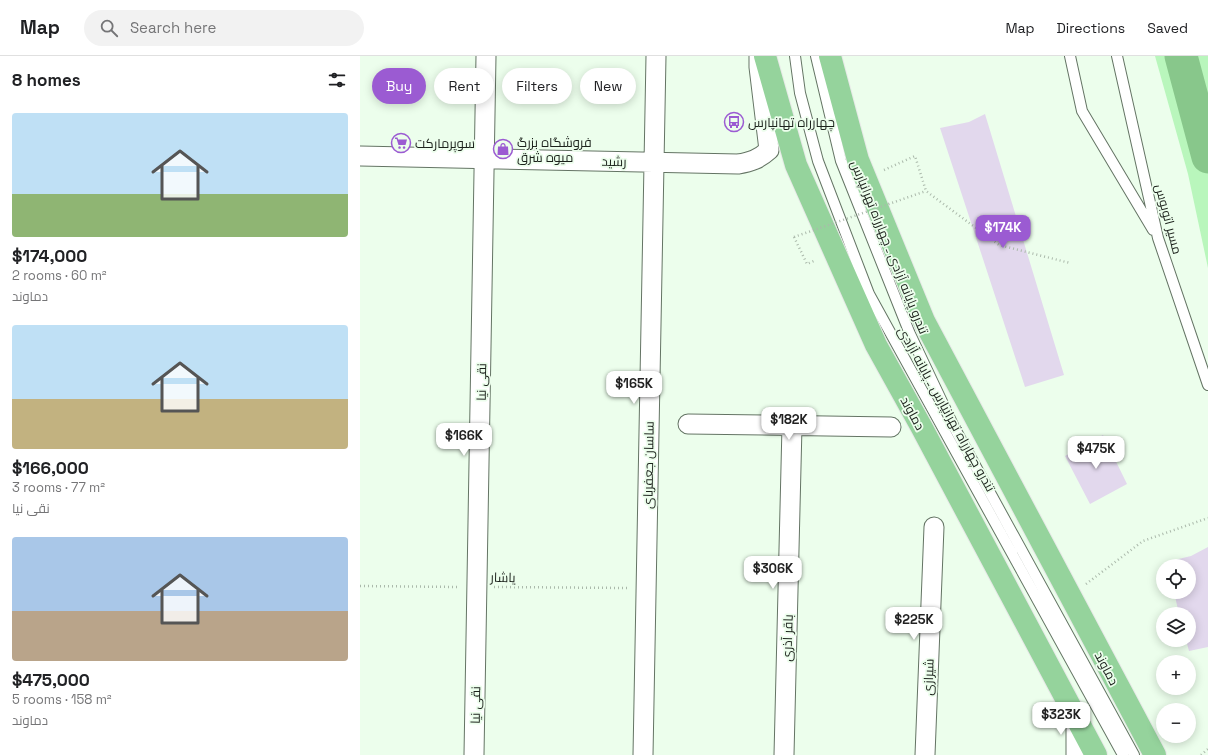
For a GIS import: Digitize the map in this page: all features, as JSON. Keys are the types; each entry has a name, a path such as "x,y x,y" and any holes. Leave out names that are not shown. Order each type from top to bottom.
{"main road":[{"name":"دماوند","path":"765,56 796,165 876,345 1096,755"},
{"name":"دماوند","path":"830,56 858,160 924,321 1067,593 1155,755"}],"street":[{"name":"نقی نیا","path":"474,755 486,56"},
{"name":"ساسان جعفربای","path":"642,755 656,56"},
{"name":"رشید","path":"360,156 738,164 750,162 760,158 769,150 759,56"},
{"path":"688,424 891,427"},
{"name":"باقر آذری","path":"784,755 792,426"},
{"name":"شیرازی","path":"925,755 934,527"},
{"path":"1076,718 1076,755"}],"lane":[{"name":"تندرو چهارراه تهرانپارس ـ پایانه آزادی","path":"795,56 800,93 818,162 869,294 1124,755"},
{"name":"تندرو پایانه آزادی ـ چهارراه تهرانپارس","path":"816,56 841,161 910,334 954,427 1134,755"},
{"path":"1070,56 1082,111 1158,238"},
{"name":"مسیر اتوبوس","path":"1117,56 1158,238 1208,385"}],"path":[{"path":"866,179 915,156 926,191 999,245 1070,263"},
{"path":"807,264 794,238 926,191"},
{"path":"1067,593 1090,581 1143,541 1208,518"},
{"name":"یاشار","path":"360,586 646,589"},
{"path":"1201,755 1208,749"}],"green space":[{"path":"1155,56 1208,56 1208,268 1188,174"}],"building":[{"path":"985,114 1064,375 1025,387 940,128 969,122"},
{"path":"1103,435 1127,484 1090,504 1065,456"},
{"path":"1208,547 1208,647 1189,651 1188,647 1196,647 1196,607 1177,607 1176,599 1196,599 1196,559 1178,559 1191,556"}],"waterway":[{"path":"1181,56 1208,157"}],"place":[{"name":"چهارراه تهانپارس","path":"734,122"},
{"name":"سوپرمارکت","path":"401,143"},
{"name":"فروشگاه بزرگ میوه شرق","path":"503,149"}]}
